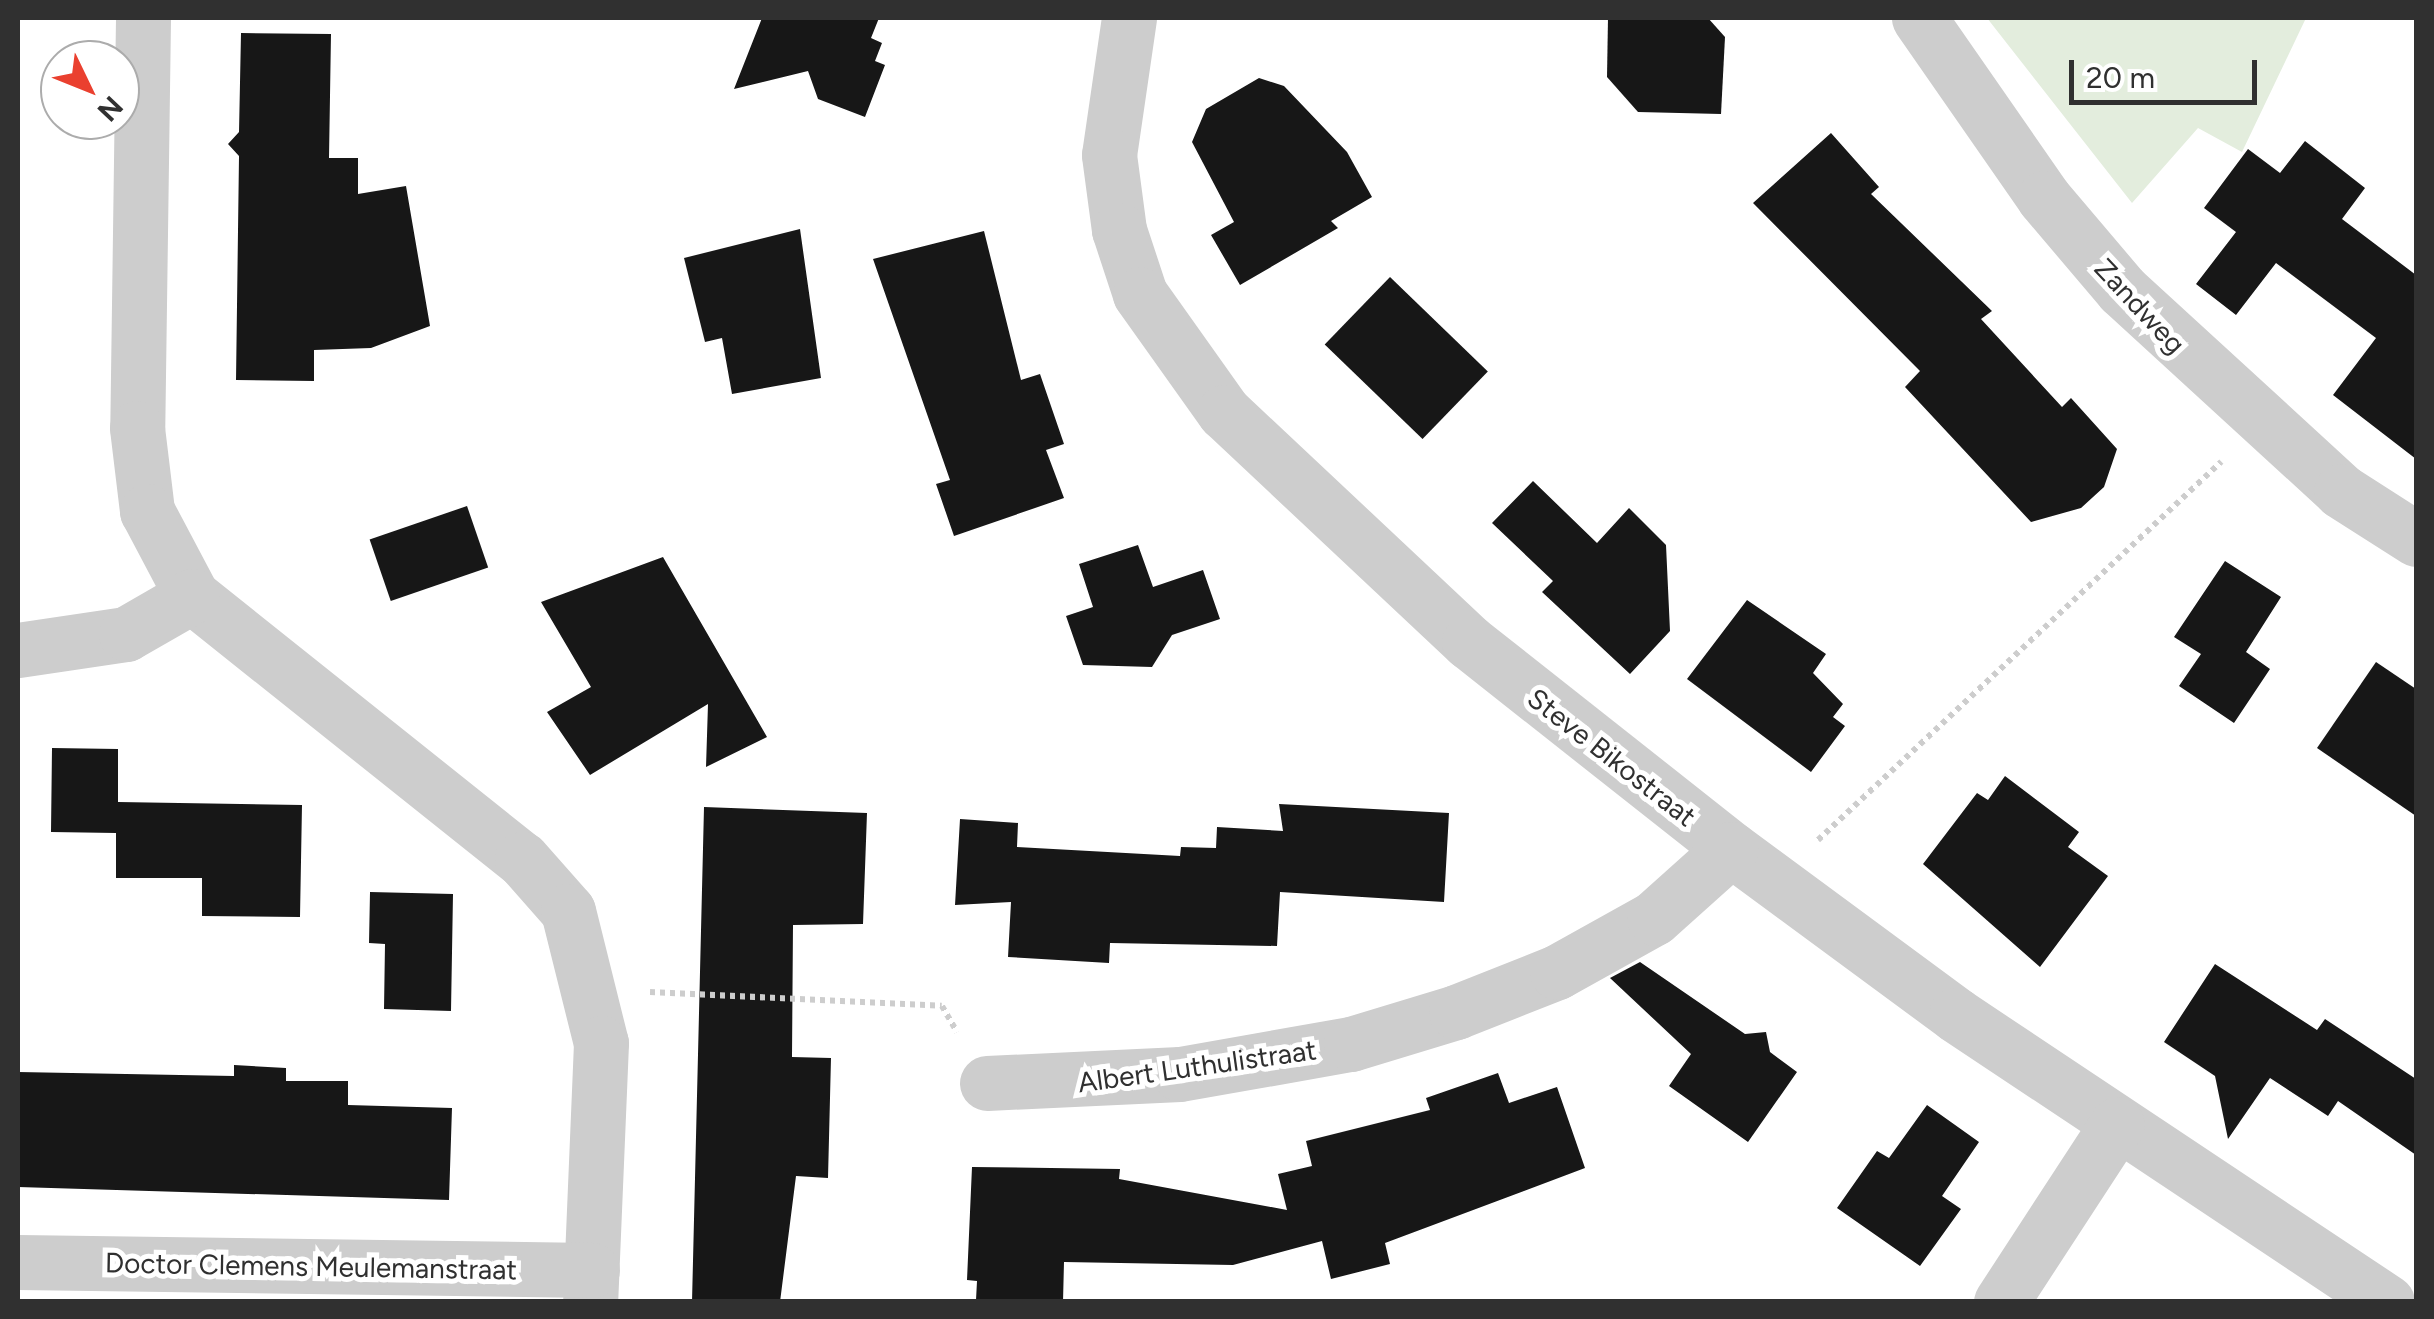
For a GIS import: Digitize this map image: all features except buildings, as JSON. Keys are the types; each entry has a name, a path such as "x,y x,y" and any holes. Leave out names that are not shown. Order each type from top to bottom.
{"street":[{"name":"Doctor Clemens Meulemanstraat","path":"26,1276 591,1286 601,1043 594,992 568,911 522,860 192,596 147,510 137,428 143,18"},
{"name":"Steve Bikostraat","path":"1129,18 1109,155 1119,230 1140,294 1177,357 1469,642 1731,850 2117,1124 2387,1302"},
{"name":"Zandweg","path":"1918,18 2100,264 2260,422 2341,492 2416,539"},
{"path":"18,650 126,634 192,596"},
{"name":"Albert Luthulistraat","path":"987,1083 1180,1074 1350,1044 1456,1012 1557,972 1654,918 1731,850"},
{"path":"2001,1302 2117,1124"}],"path":[{"path":"1775,880 2260,422"},
{"path":"594,992 942,1006 987,1083"}],"green space":[{"path":"1987,18 2306,18 2242,152 2198,128 2132,203"}]}
